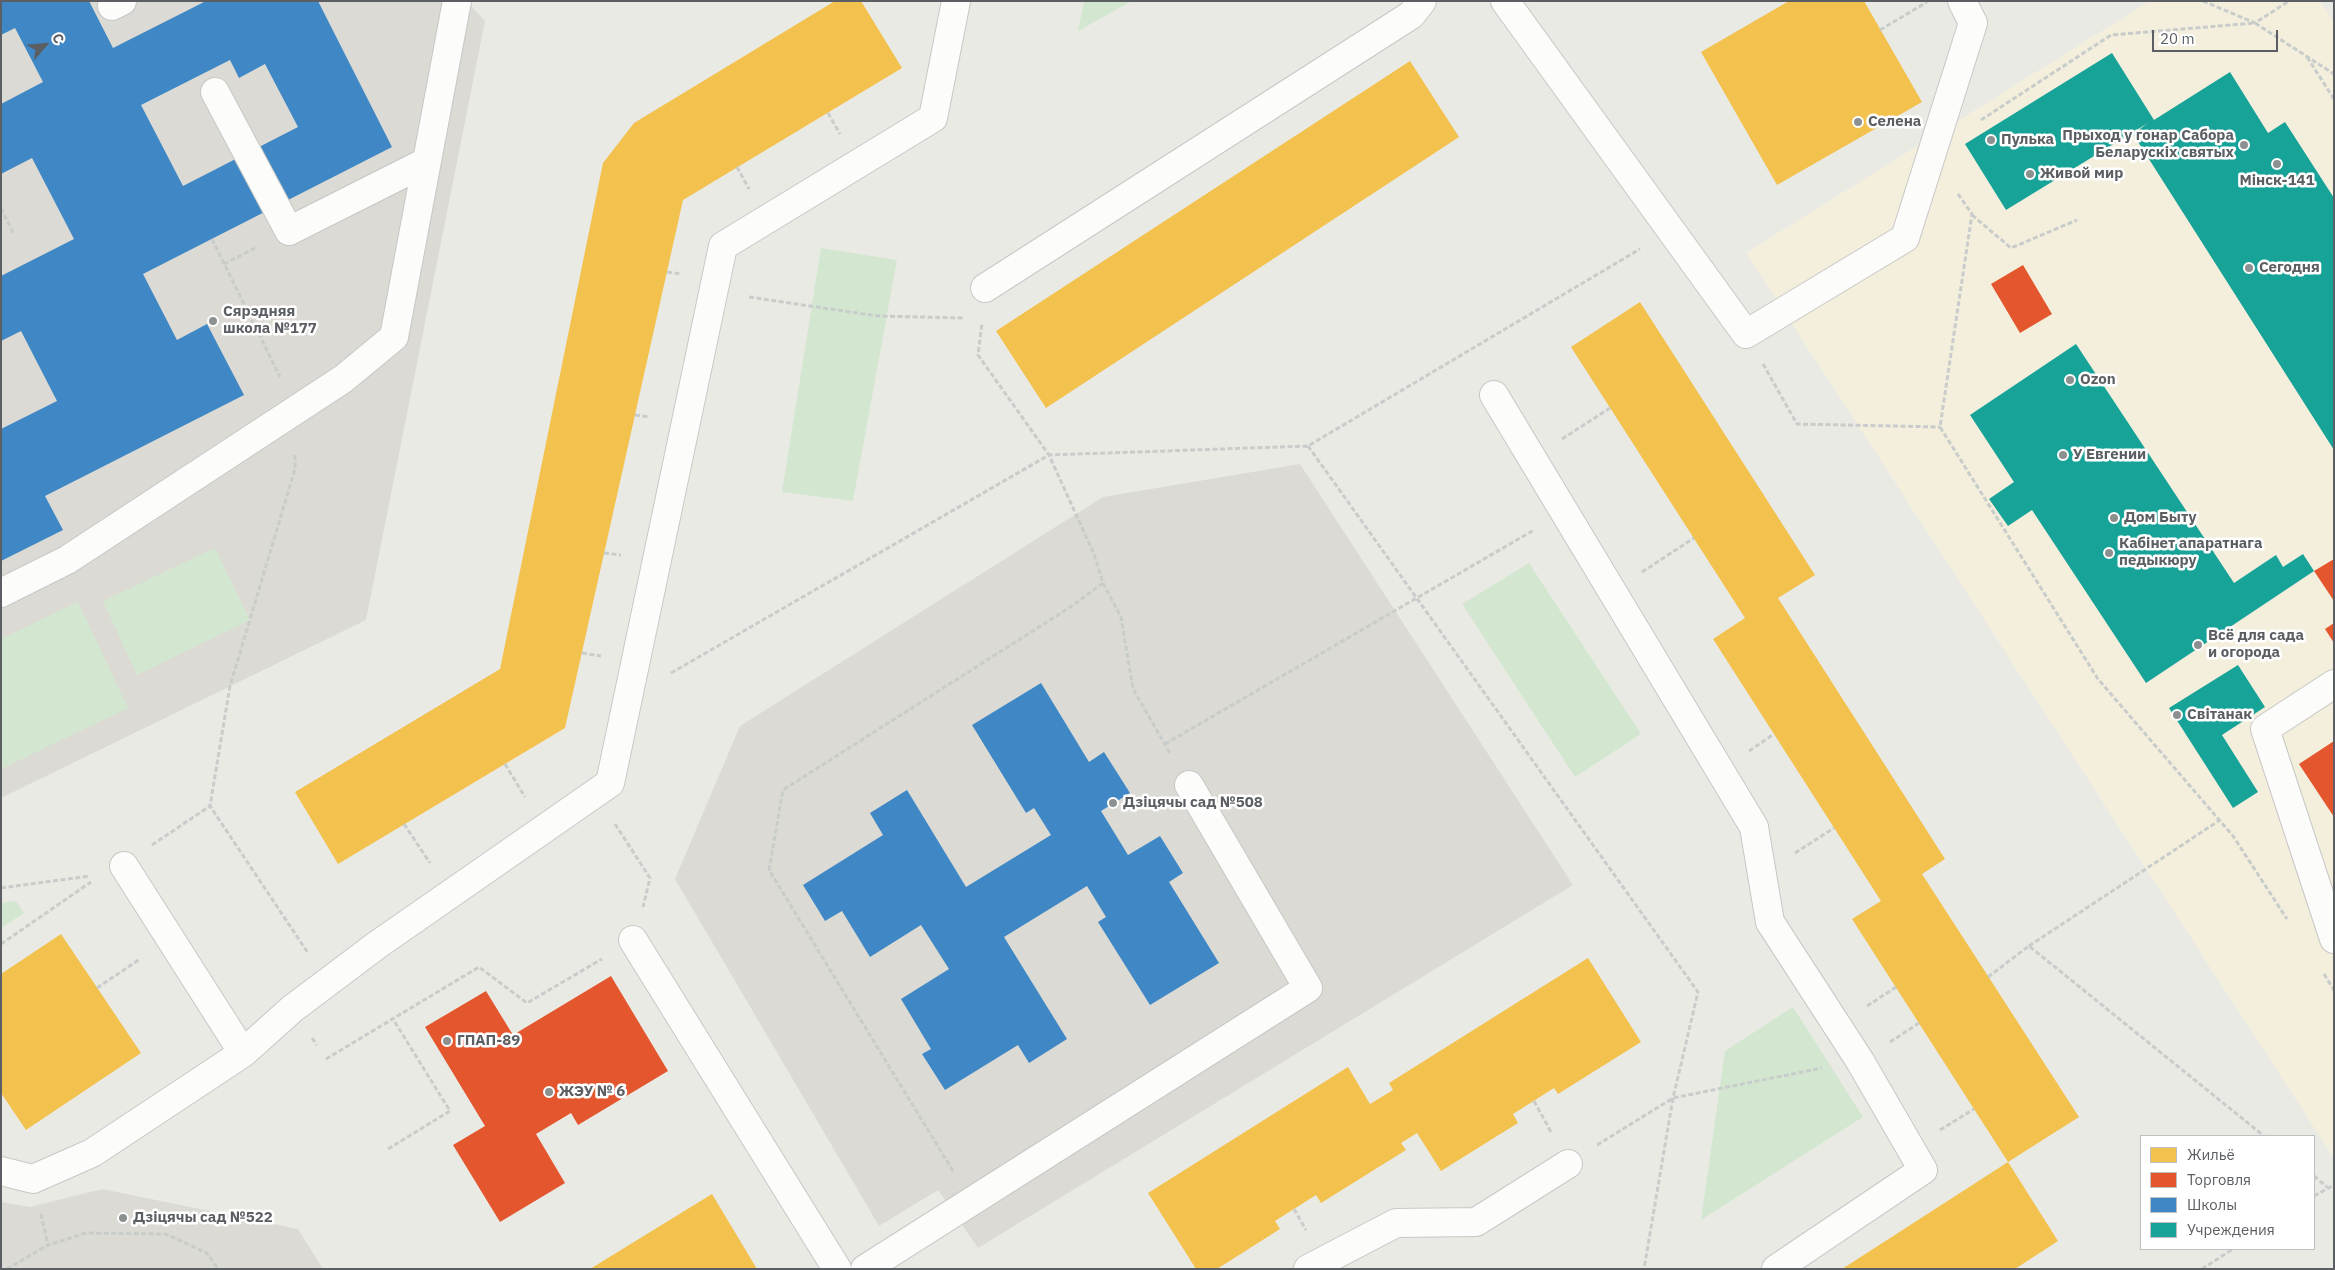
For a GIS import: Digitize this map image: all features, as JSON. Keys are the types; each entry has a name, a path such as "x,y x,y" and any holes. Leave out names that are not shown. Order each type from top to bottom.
{"lane":[{"path":"1,593 67,560 343,379 394,337 457,1"},
{"path":"1,1171 33,1179 92,1153 244,1053 292,1009 328,982 594,792 610,784 723,246 933,118 956,1"},
{"path":"986,288 1404,20 1411,15 1422,1"},
{"path":"1504,1 1746,334 1905,238 1973,23 1962,1"},
{"path":"215,92 289,231 426,162"},
{"path":"1494,396 1754,827 1770,922 1860,1060 1923,1170 1776,1269"},
{"path":"2334,684 2265,729 2334,939"},
{"path":"865,1269 1308,988 1189,784"},
{"path":"114,870 170,939 244,1053"},
{"path":"633,940 837,1269"},
{"path":"1308,1269 1396,1223 1476,1222 1568,1164"}],"path":[{"path":"1880,30 1928,1"},
{"path":"2203,1 2256,23 2334,74"},
{"path":"1980,121 2111,35 2256,23 2289,1"},
{"path":"2306,56 2334,99"},
{"path":"1931,153 1972,214 2011,248 2077,220"},
{"path":"1,208 13,233"},
{"path":"1972,214 1940,427 2098,679 2233,836 2291,925"},
{"path":"627,698 1049,455 1308,446 1671,231"},
{"path":"212,239 296,410"},
{"path":"713,292 878,316 973,318"},
{"path":"1746,334 1797,424 1940,427"},
{"path":"978,355 1049,455 1094,554 1104,583 1121,617 1133,689 1189,784"},
{"path":"1532,458 1610,408"},
{"path":"1308,446 1698,992 1672,1098 1644,1269"},
{"path":"295,469 230,686 210,806 328,982"},
{"path":"1165,744 1415,597 1565,513"},
{"path":"1612,592 1694,538"},
{"path":"972,1201 769,870 783,790 1072,606 1104,583"},
{"path":"594,792 650,878"},
{"path":"1,944 210,806"},
{"path":"1988,977 2030,946 2220,820"},
{"path":"404,824 450,894"},
{"path":"1762,873 1834,828"},
{"path":"1,888 114,870"},
{"path":"97,988 170,939"},
{"path":"326,1059 479,967 527,1003 633,940"},
{"path":"2030,946 2263,1135"},
{"path":"2323,974 2334,990"},
{"path":"388,1149 450,1111 393,1019"},
{"path":"1534,1100 1568,1164 1672,1098 1860,1060"},
{"path":"2315,1177 2327,1187"},
{"path":"2315,1195 2327,1187 2334,1185"},
{"path":"8,1269 48,1245 86,1233 166,1234 207,1253 218,1269"},
{"path":"2202,1269 2230,1250"}],"shaded area":[{"name":"Сярэдняя школа №177","path":"1,1 467,1 485,21 366,620 1,798"},
{"path":"2150,1 2320,1 2334,22 2334,1158 1746,253"},
{"name":"Дзіцячы сад №508","path":"1300,464 1573,885 978,1248 938,1190 879,1226 675,879 740,726 1103,497"},
{"name":"Дзіцячы сад №522","path":"102,1189 298,1229 323,1269 1,1269 1,1202 30,1207"}],"green space":[{"path":"1084,1 1132,1 1078,31"},
{"path":"821,248 897,260 853,501 782,492"},
{"path":"215,548 250,620 137,675 103,601"},
{"path":"1529,563 1641,734 1575,777 1462,604"},
{"path":"78,602 128,708 1,769 1,639"},
{"path":"16,901 24,913 1,928 1,903"},
{"path":"1793,1007 1863,1117 1701,1220 1725,1051"}],"building: Жильё":[{"path":"835,1 861,1 902,68 683,200 565,728 338,864 295,792 500,669 603,163 634,123"},
{"path":"1789,1 1864,1 1922,102 1777,185 1701,52"},
{"path":"1410,61 1459,137 1046,408 996,331"},
{"path":"1640,302 1815,575 1778,598 1945,859 1922,874 2079,1117 2008,1162 1852,919 1881,901 1713,639 1745,618 1571,347"},
{"path":"61,934 141,1053 26,1130 1,1093 1,974"},
{"path":"1588,958 1641,1042 1558,1094 1554,1088 1513,1114 1518,1123 1441,1171 1417,1133 1401,1143 1406,1150 1321,1203 1316,1195 1275,1221 1280,1229 1217,1269 1196,1269 1148,1193 1348,1067 1370,1104 1393,1090 1389,1083"},
{"path":"2008,1162 2058,1241 2015,1269 1842,1269"},
{"path":"712,1194 757,1269 590,1269"}],"building: Торговля":[{"path":"2023,265 2052,314 2020,333 1991,284"},
{"path":"2334,559 2334,601 2314,571"},
{"path":"2334,623 2334,643 2325,629"},
{"path":"2334,741 2334,817 2299,764"},
{"name":"ЖЭУ № 6","path":"611,976 668,1071 578,1125 571,1113 536,1134 565,1183 500,1222 453,1145 485,1126 425,1027 486,991 513,1035"}],"building: Школы":[{"path":"1,1 89,1 113,48 206,1 318,1 392,147 143,274 177,340 207,324 244,395 45,496 63,530 1,561 1,429 57,401 21,331 1,341 1,276 74,239 32,158 1,174 1,104 43,82 15,28 1,35","holes":["230,60 239,78 265,64 298,127 183,186 141,105"]},
{"path":"1041,683 1089,762 1104,752 1130,793 1101,811 1128,855 1160,836 1183,873 1169,882 1219,963 1150,1005 1098,922 1106,917 1087,886 1004,937 1067,1039 1029,1063 1018,1045 945,1090 922,1054 931,1049 901,999 949,969 921,925 870,957 842,911 825,921 803,885 883,835 870,813 907,790 966,887 1051,835 1034,808 1026,813 972,725"}],"building: Учреждения":[{"path":"2112,53 2154,120 2230,72 2268,133 2285,122 2334,198 2334,450 2133,134 2148,123 2006,210 1965,144"},
{"name":"Дом Быту","path":"2076,344 2234,583 2276,555 2283,567 2303,554 2314,571 2146,683 2032,510 2008,526 1989,499 2014,482 1970,415"},
{"path":"2238,665 2265,707 2222,735 2258,792 2233,808 2169,708"}],"place":[{"name":"Селена","path":"1858,122"},
{"name":"Пулька","path":"1991,140"},
{"name":"Прыход у гонар Сабора Беларускіх святых","path":"2244,145"},
{"name":"Мінск-141","path":"2277,164"},
{"name":"Живой мир","path":"2030,174"},
{"name":"Сегодня","path":"2249,268"},
{"name":"Сярэдняя школа №177","path":"213,321"},
{"name":"Ozon","path":"2070,380"},
{"name":"У Евгении","path":"2063,455"},
{"name":"Дом Быту","path":"2114,518"},
{"name":"Кабінет апаратнага педыкюру","path":"2109,553"},
{"name":"Всё для сада и огорода","path":"2198,645"},
{"name":"Свiтанак","path":"2177,715"},
{"name":"Дзіцячы сад №508","path":"1113,803"},
{"name":"ГПАП-89","path":"447,1041"},
{"name":"ЖЭУ № 6","path":"549,1092"},
{"name":"Дзіцячы сад №522","path":"123,1218"}]}
